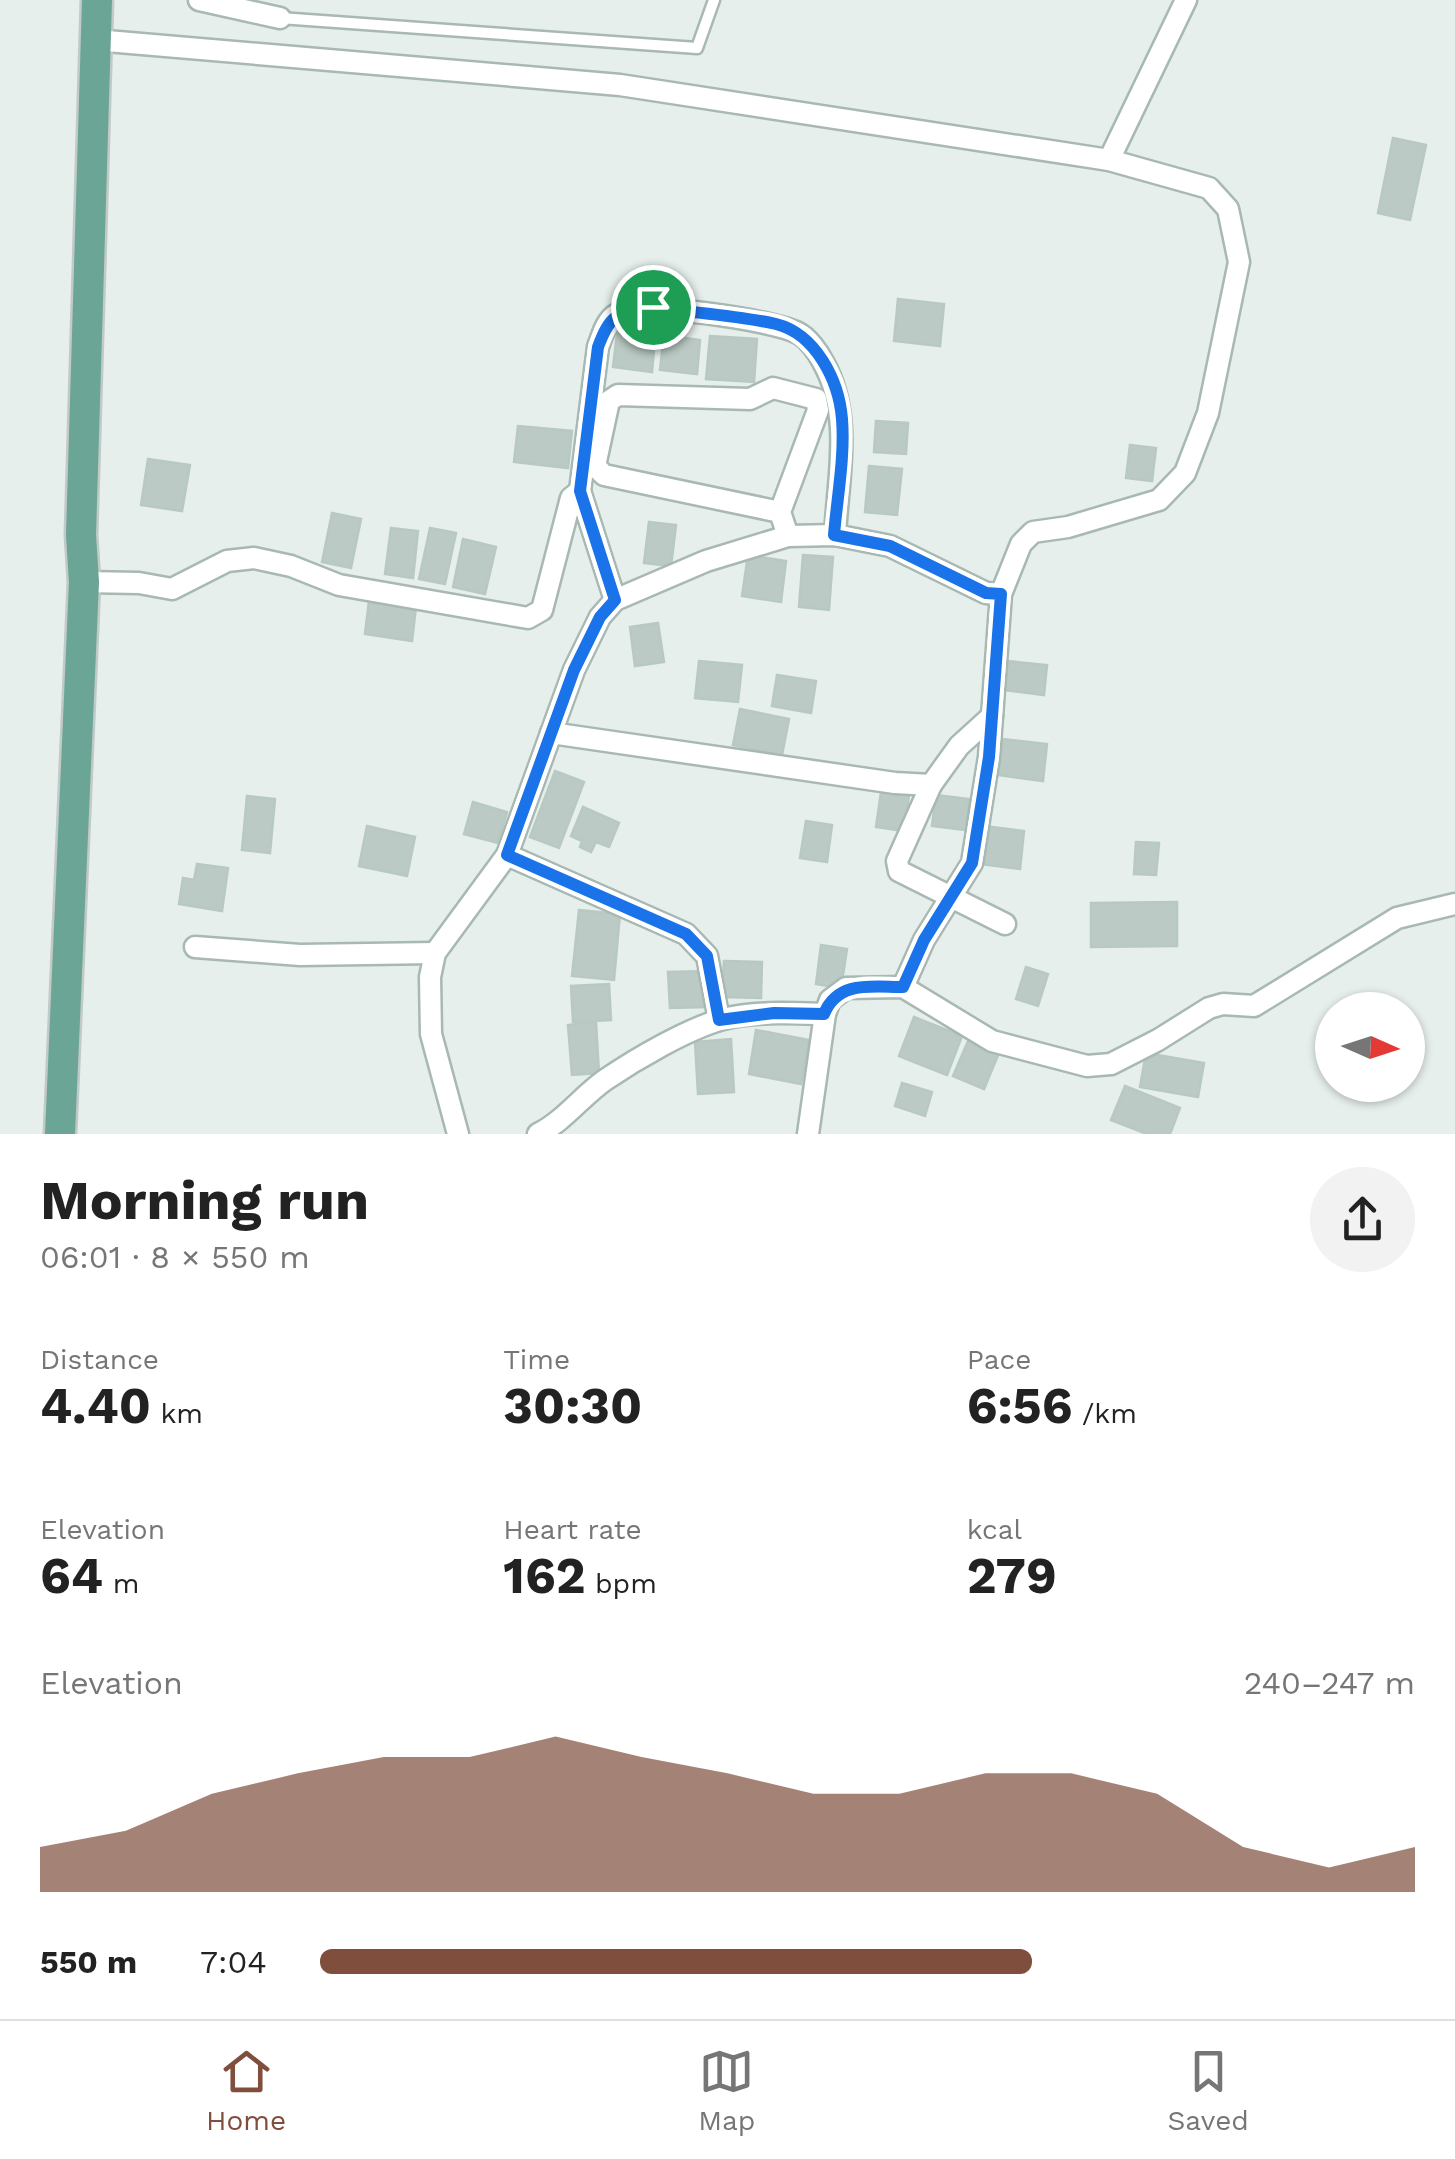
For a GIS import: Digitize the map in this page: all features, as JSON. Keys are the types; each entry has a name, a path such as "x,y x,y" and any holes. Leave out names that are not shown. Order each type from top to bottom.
{"main road":[{"path":"60,1134 84,582 81,535 97,0"}],"street":[{"path":"200,0 280,18"},
{"path":"1109,160 1186,0"},
{"path":"95,40 620,85 1109,160 1209,188 1228,209 1239,262 1208,413 1185,473 1158,500 1084,523 1034,532 1022,544 1001,594 992,716 972,863 924,940 903,987"},
{"path":"615,600 580,491 598,347 606,326 617,314 653,307 778,324 803,336 822,360 836,390 842,419 834,535"},
{"path":"780,512 604,475 595,466 609,400 618,395 750,399 773,388 816,399 818,410 780,512 788,536"},
{"path":"84,582 138,582 172,589 227,561 254,558 291,566 339,585 528,618 542,610 571,498 580,491"},
{"path":"458,1134 431,1034 430,977 434,953 507,855 591,635 615,600 706,561 788,536 834,535 890,546 986,593 1001,594"},
{"path":"992,716 959,746 931,785 897,861 899,872 1005,924"},
{"path":"551,734 931,785"},
{"path":"507,855 686,934 707,956 719,1020"},
{"path":"808,1134 824,1014 830,1000 846,988 903,987 992,1041 1087,1066 1111,1064 1209,1008 1223,1004 1254,1006 1397,918 1455,904"},
{"path":"194,947 300,954 434,953"},
{"path":"538,1134 552,1127 604,1081 719,1020 774,1013 824,1014"}],"lane":[{"path":"280,18 697,48 714,0"}],"building":[{"path":"1393,138 1426,145 1410,220 1378,213"},
{"path":"898,299 944,304 940,346 894,341"},
{"path":"617,333 655,338 652,372 613,367"},
{"path":"664,335 700,340 697,374 660,370"},
{"path":"710,336 757,339 754,382 706,379"},
{"path":"876,421 908,423 906,454 874,452"},
{"path":"518,426 572,431 568,468 514,462"},
{"path":"1130,445 1156,448 1152,481 1126,478"},
{"path":"148,459 190,465 182,511 141,505"},
{"path":"869,466 902,469 897,515 865,512"},
{"path":"332,513 361,519 351,568 322,562"},
{"path":"649,522 676,525 671,566 644,563"},
{"path":"391,528 418,531 413,578 385,574"},
{"path":"430,528 456,533 445,584 419,579"},
{"path":"463,539 496,547 485,594 453,587"},
{"path":"748,555 786,561 781,602 742,596"},
{"path":"803,555 833,557 829,610 799,607"},
{"path":"369,601 416,607 412,641 365,634"},
{"path":"658,623 664,662 635,666 630,627"},
{"path":"699,661 742,665 738,702 695,698"},
{"path":"1007,661 1047,665 1044,695 1003,690"},
{"path":"777,675 816,681 811,713 772,706"},
{"path":"740,709 789,719 782,755 733,745"},
{"path":"1002,739 1047,744 1043,781 998,775"},
{"path":"555,771 584,782 559,848 530,837"},
{"path":"881,792 909,795 904,831 876,827"},
{"path":"936,795 969,799 966,830 932,826"},
{"path":"247,796 275,799 270,853 242,850"},
{"path":"473,802 507,812 498,843 464,834"},
{"path":"583,807 619,823 609,847 596,842 591,852 571,836"},
{"path":"806,821 832,825 827,862 800,858"},
{"path":"367,826 415,837 407,876 359,866"},
{"path":"984,826 1024,831 1020,869 980,864"},
{"path":"1136,842 1159,843 1156,875 1134,874"},
{"path":"197,864 228,868 222,911 179,904 183,878 194,880"},
{"path":"1177,902 1177,946 1091,947 1091,903"},
{"path":"579,910 620,914 614,980 572,976"},
{"path":"821,945 847,949 841,988 816,984"},
{"path":"724,961 762,962 761,998 722,997"},
{"path":"1026,967 1048,974 1038,1006 1016,999"},
{"path":"707,971 708,1007 670,1008 668,972"},
{"path":"609,984 611,1020 573,1022 571,986"},
{"path":"914,1017 962,1036 947,1075 899,1056"},
{"path":"596,1022 599,1073 572,1075 568,1025"},
{"path":"756,1030 809,1040 801,1084 749,1074"},
{"path":"731,1039 734,1092 698,1094 695,1042"},
{"path":"968,1041 999,1053 984,1089 953,1076"},
{"path":"1146,1053 1204,1063 1198,1097 1140,1087"},
{"path":"902,1083 932,1092 925,1116 895,1106"},
{"path":"1125,1086 1180,1108 1170,1134 1147,1134 1111,1120"}],"route":[{"path":"653,307 778,324 803,336 822,360 836,390 842,419 834,535 890,546 986,593 1001,594 989,757 972,863 924,940 903,987 846,988 830,1000 824,1014 774,1013 719,1020 707,956 686,934 507,855 574,670 600,617 615,600 580,491 598,347 606,326 617,314 653,307"}]}
